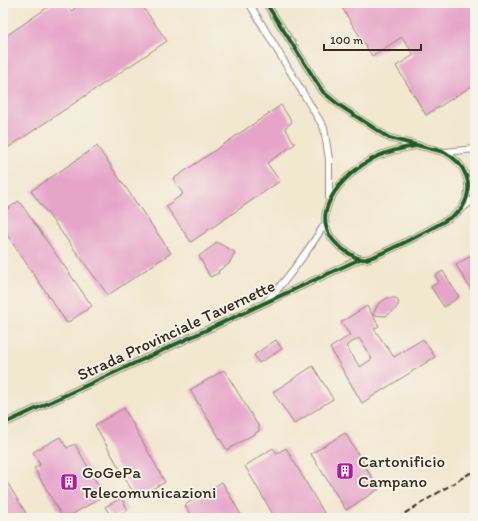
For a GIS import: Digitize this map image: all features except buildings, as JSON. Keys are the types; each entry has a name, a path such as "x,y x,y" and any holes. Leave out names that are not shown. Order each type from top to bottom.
{"street":[{"path":"249,3 324,128 329,159 330,198 326,210 325,224 334,240 342,250 360,259 366,259 446,220 475,198"},
{"path":"266,3 324,92 364,123 389,138 416,146 430,147 444,152 452,156 465,169 468,184 467,196 462,209"},
{"path":"330,198 344,181 377,157 398,149 416,146"},
{"path":"444,152 475,149"},
{"name":"Strada Provinciale Tavernette","path":"262,305 284,282 307,252 325,224"},
{"name":"Strada Provinciale Tavernette","path":"3,424 360,259"}],"railway":[{"path":"397,518 475,470"}],"cycle path":[{"path":"266,3 323,92 339,105 389,138 444,152 458,162 463,168 466,176 468,191 462,208 457,213 417,236 366,259 358,258 347,252 333,240 326,226 326,212 331,199 339,186 351,174 378,156 416,146"},
{"path":"3,424 360,259"}],"place":[{"name":"Cartonificio Campano","path":"345,471"},
{"name":"GoGePa Telecomunicazioni","path":"69,482"}]}
